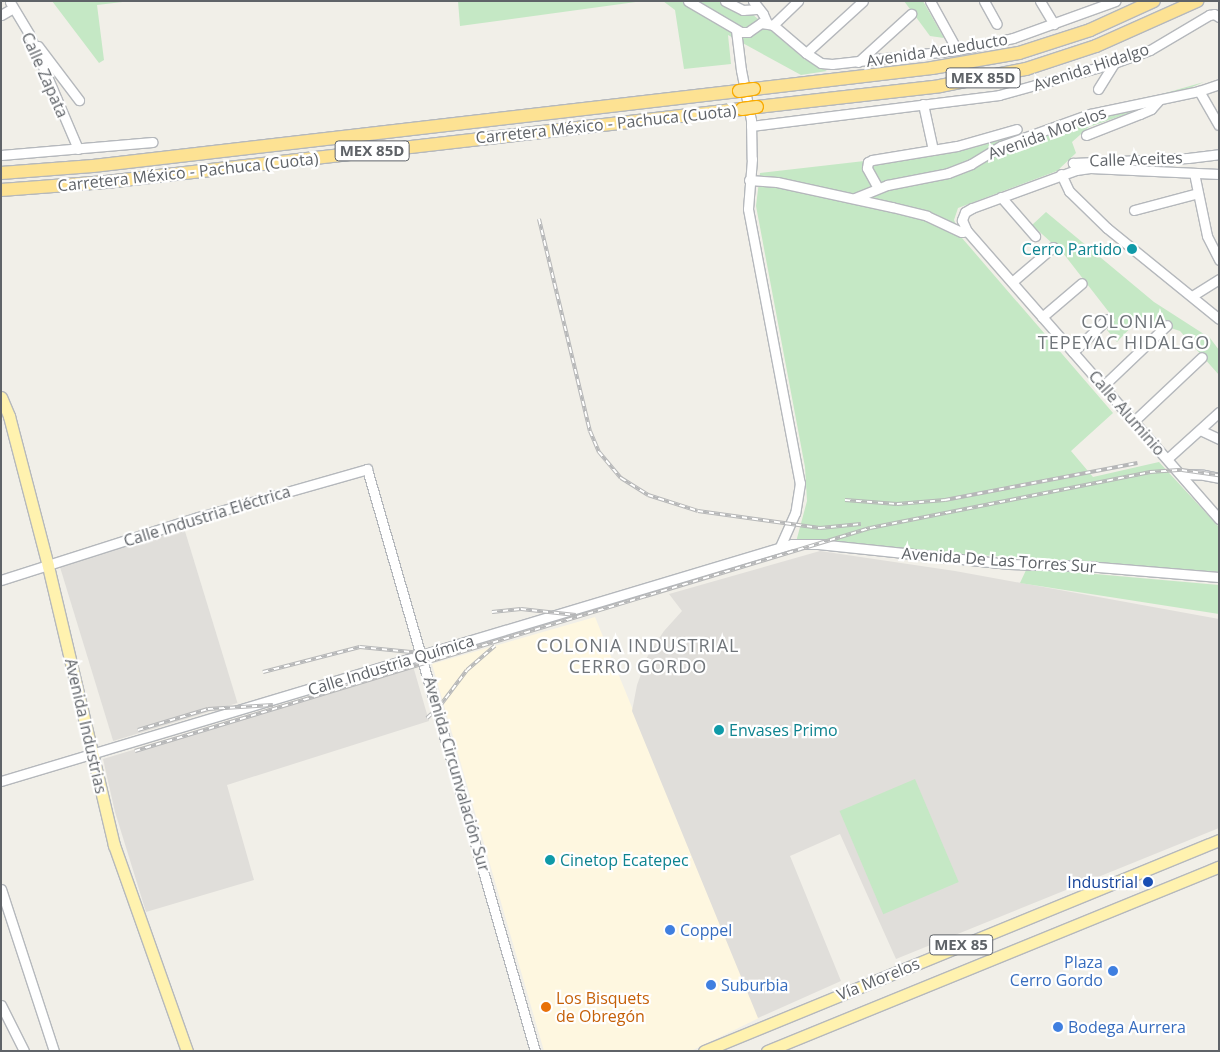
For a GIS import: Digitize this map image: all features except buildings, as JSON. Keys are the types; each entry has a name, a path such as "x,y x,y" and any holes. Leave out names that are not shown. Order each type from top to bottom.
{"highway":[{"name":"Carretera México - Pachuca (Cuota)","path":"1,173 93,166 932,68 1011,55 1090,30 1154,1"},
{"name":"Carretera México - Pachuca (Cuota)","path":"1,190 106,182 940,86 1026,69 1096,46 1197,1"}],"main road":[{"name":"Avenida Industrias","path":"1,397 9,416 48,566 114,845 187,1051"},
{"name":"Vía Morelos","path":"704,1051 1219,840"},
{"name":"Vía Morelos","path":"767,1051 1219,867"}],"street":[{"path":"688,1 736,30 745,32 758,24 770,24 798,1"},
{"path":"725,1 743,10 759,9"},
{"name":"Avenida Acueducto","path":"753,1 770,24 806,53 826,64 957,50 1013,38 1115,1"},
{"path":"806,53 863,1"},
{"path":"930,1 957,50"},
{"path":"984,1 997,24"},
{"path":"1040,1 1054,24"},
{"path":"1,8 11,4"},
{"path":"1,15 11,4"},
{"name":"Calle Zapata","path":"11,4 29,34 78,149"},
{"path":"858,62 911,14"},
{"name":"Avenida Hidalgo","path":"751,126 999,95 1114,63 1150,50 1216,15"},
{"path":"736,30 739,62 751,126 748,214 800,483 795,513 780,547"},
{"path":"29,34 78,100"},
{"path":"1098,89 1114,63"},
{"name":"Avenida Morelos","path":"855,198 878,188 948,173 970,164 992,150 1090,114 1199,91 1219,84"},
{"path":"1199,91 1219,125"},
{"path":"1086,135 1151,109 1159,100"},
{"path":"924,104 933,150"},
{"path":"878,188 867,168 868,162 872,160 957,146 1017,129"},
{"path":"1,156 152,142"},
{"name":"Calle Aceites","path":"1090,168 1075,166 1073,163 1188,158 1219,154"},
{"path":"1035,236 1001,197 1060,174 1090,168 1219,174"},
{"path":"1194,173 1207,236 1219,260"},
{"path":"1060,174 1069,191 1107,228 1219,319"},
{"path":"749,180 777,182 855,198 927,216 962,232 967,231"},
{"path":"1134,210 1198,193"},
{"name":"Calle Aluminio","path":"1001,197 972,208 963,215 962,224 1180,474 1216,509 1219,519"},
{"path":"1012,282 1053,247"},
{"path":"1192,296 1219,279"},
{"path":"1042,317 1082,283"},
{"path":"1073,352 1107,319"},
{"path":"1104,386 1167,325"},
{"path":"1134,421 1202,357"},
{"path":"1167,459 1219,412"},
{"path":"1200,430 1219,439"},
{"name":"Calle Industria Eléctrica","path":"1,580 199,517 367,469"},
{"name":"Avenida Circunvalación Sur","path":"367,469 535,1051"},
{"path":"1180,474 1219,478"},
{"name":"Avenida De Las Torres Sur","path":"780,547 814,544 990,562 1086,566 1219,577"},
{"name":"Calle Industria Química","path":"1,780 780,547"},
{"path":"1,889 54,1051"},
{"path":"1,1005 24,1051"}],"shaded area":[{"path":"184,528 238,703 113,741 60,566"},
{"path":"820,551 955,571 1219,619 1219,828 896,959 840,834 790,856 841,981 758,1018 632,711 637,685 648,655 664,631 682,611 669,594"},
{"path":"595,617 759,1018 691,1051 544,1051 432,664"},
{"path":"413,666 429,721 227,785 254,880 146,912 115,812 103,759"}],"green space":[{"path":"52,1 131,1 97,5 104,60 99,63"},
{"path":"458,1 643,1 460,26"},
{"path":"663,1 737,1 804,59 827,71 801,75 728,35 731,64 684,69 675,10"},
{"path":"904,1 923,1 944,38 930,36"},
{"path":"1204,82 1141,109 1089,127 1072,142 1076,153 1057,171 958,208 954,220 962,238 1113,413 1071,451 1093,477 1159,462 1219,527 1219,572 796,542 807,501 805,467 756,206 760,173 969,149"},
{"path":"1046,212 1154,302 1210,338 1219,350 1219,375 1180,331 1155,323 1135,323 1117,342 1107,330 1115,320 1063,253 1032,225"},
{"path":"1027,568 1219,585 1219,614 1020,583"},
{"path":"915,779 959,882 883,914 840,811"}],"railway":[{"path":"539,219 590,431 599,452 621,478 648,495 698,511 820,528 861,524"},
{"path":"845,500 897,504 945,500 1137,463"},
{"path":"135,751 870,528 1150,472 1182,470 1219,475"},
{"path":"492,612 521,609 576,615"},
{"path":"427,718 439,707 467,670 495,646"},
{"path":"263,672 360,647 442,655"},
{"path":"138,730 208,709 273,705"}],"place":[{"name":"Cerro Partido","path":"1132,249"},
{"name":"Envases Primo","path":"719,730"},
{"name":"Cinetop Ecatepec","path":"550,860"},
{"name":"Industrial","path":"1148,882"},
{"name":"Coppel","path":"670,930"},
{"name":"Plaza Cerro Gordo","path":"1113,971"},
{"name":"Suburbia","path":"711,985"},
{"name":"Los Bisquets de Obregón","path":"546,1007"},
{"name":"Bodega Aurrera","path":"1058,1027"}],"district":[{"name":"COLONIA TEPEYAC HIDALGO","path":"1124,332"},
{"name":"COLONIA INDUSTRIAL CERRO GORDO","path":"638,656"}]}
